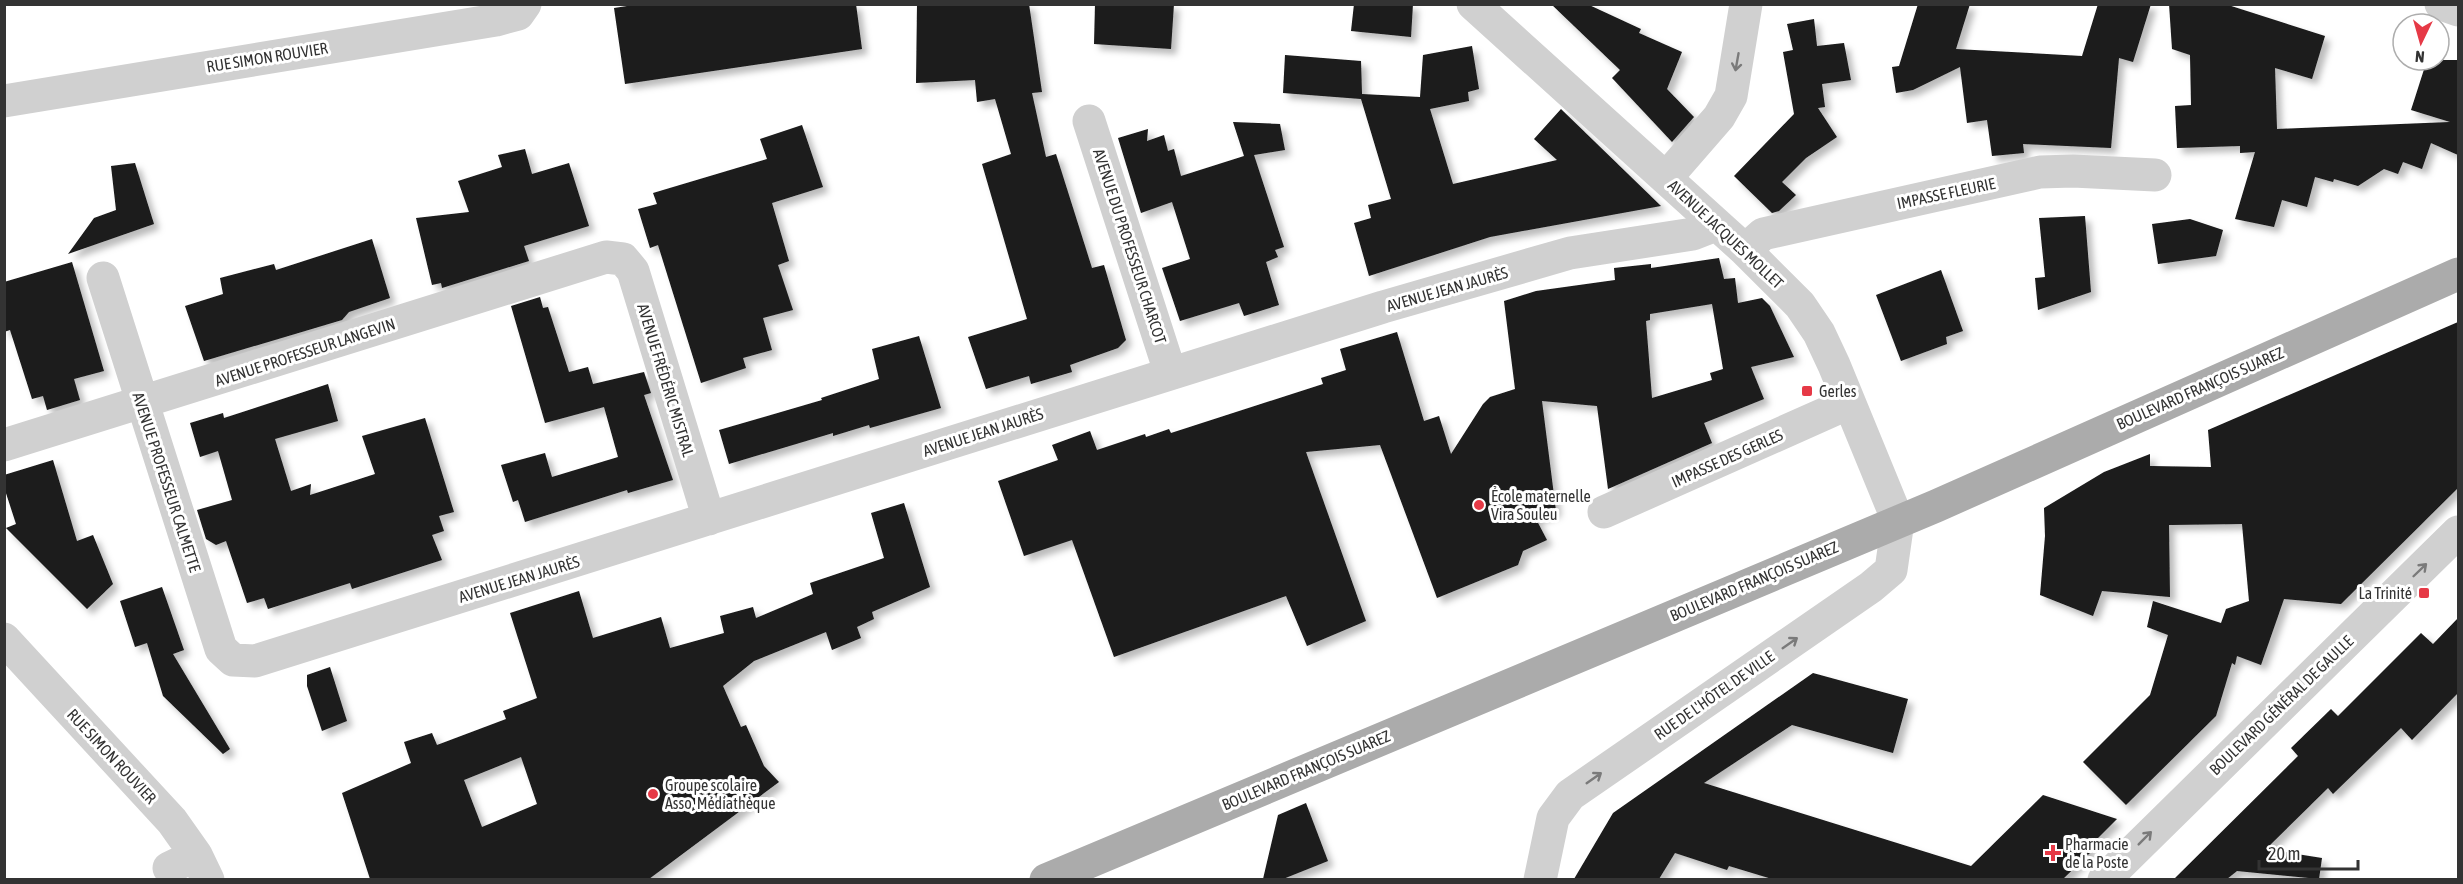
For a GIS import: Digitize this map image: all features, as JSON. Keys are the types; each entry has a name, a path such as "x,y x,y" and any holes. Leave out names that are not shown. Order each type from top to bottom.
{"main road":[{"name":"BOULEVARD FRANÇOIS SUAREZ","path":"1046,879 1898,521 2458,274"}],"street":[{"name":"RUE SIMON ROUVIER","path":"4,101 496,20 518,14 525,4"},
{"name":"AVENUE JACQUES MOLLET","path":"1473,4 1745,250 1800,304 1819,333 1898,521"},
{"path":"1666,178 1719,117 1731,96 1746,4"},
{"path":"2441,4 2458,10"},
{"name":"AVENUE DU PROFESSEUR CHARCOT","path":"1089,121 1170,372"},
{"name":"IMPASSE FLEURIE","path":"1745,250 1763,234 2040,172 2073,171 2155,175"},
{"name":"AVENUE JEAN JAURÈS","path":"255,661 1170,372 1570,253 1693,234 1716,225"},
{"name":"AVENUE PROFESSEUR LANGEVIN","path":"4,445 606,257"},
{"name":"AVENUE FRÉDÉRIC MISTRAL","path":"606,257 623,259 633,271 709,519"},
{"name":"AVENUE PROFESSEUR CALMETTE","path":"103,278 141,404 221,649 233,660 255,661"},
{"name":"IMPASSE DES GERLES","path":"1604,512 1849,403"},
{"name":"RUE DE L'HÔTEL DE VILLE","path":"1540,879 1553,818 1570,795 1871,587 1891,570 1898,521"},
{"name":"BOULEVARD GÉNÉRAL DE GAULLE","path":"2104,879 2458,532"},
{"name":"RUE SIMON ROUVIER","path":"4,639 172,821 191,868"}],"building":[{"path":"640,4 856,4 862,49 625,84 614,8"},
{"path":"917,4 1029,4 1042,92 1032,93 1046,157 1056,154 1092,268 1104,265 1126,340 1118,348 1070,365 1072,372 1031,384 1029,376 986,389 968,337 1027,319 982,164 1011,154 995,99 977,102 975,80 916,83"},
{"path":"1095,4 1174,4 1171,49 1094,44"},
{"path":"1354,4 1413,4 1411,37 1351,31"},
{"path":"1551,4 1587,4 1641,29 1639,33 1682,52 1667,89 1694,117 1672,142 1612,78 1620,70"},
{"path":"1918,4 1970,4 1956,49 2082,56 2098,4 2151,4 2133,62 2119,58 2111,148 2023,144 2024,153 1992,156 1987,120 1967,123 1960,67 1913,90 1896,93 1892,67 1899,66"},
{"path":"2169,4 2225,4 2325,36 2312,79 2275,68 2277,129 2450,122 2411,110 2423,72 2451,72 2451,60 2458,60 2458,155 2431,143 2422,169 2403,162 2398,174 2384,169 2358,186 2334,179 2333,182 2315,177 2307,207 2282,200 2274,227 2235,219 2255,152 2240,153 2240,146 2177,148 2175,106 2191,105 2190,55 2172,49"},
{"path":"1814,19 1817,46 1844,43 1851,80 1822,84 1825,107 1818,108 1837,137 1806,158 1782,182 1796,195 1779,211 1772,213 1734,176 1794,114 1783,52 1793,50 1787,24"},
{"path":"1472,46 1479,89 1468,92 1469,101 1430,109 1453,184 1557,160 1534,139 1561,109 1661,206 1490,237 1369,276 1354,223 1371,218 1368,205 1391,199 1361,99 1283,93 1285,55 1361,61 1362,94 1420,97 1423,55"},
{"path":"1233,122 1280,124 1285,150 1254,155 1284,247 1275,250 1278,257 1266,262 1279,305 1244,316 1239,303 1180,321 1162,268 1190,259 1172,202 1141,213 1118,138 1148,129 1147,141 1164,135 1168,151 1174,149 1181,176 1244,156"},
{"path":"802,125 823,187 772,203 789,261 778,265 793,310 763,318 772,350 743,358 746,368 701,383 658,245 650,248 638,209 657,204 653,193 767,159 760,139"},
{"path":"525,149 532,174 569,163 589,226 524,246 529,261 442,288 441,283 432,285 416,218 469,212 458,181 502,167 498,155"},
{"path":"135,163 154,224 68,254 94,218 116,210 111,166"},
{"path":"2085,216 2091,292 2038,310 2035,278 2045,277 2039,218"},
{"path":"2190,219 2223,230 2216,256 2158,264 2152,224"},
{"path":"372,239 390,298 349,312 342,320 204,361 185,306 223,294 220,278 274,264 276,270"},
{"path":"1719,258 1724,279 1735,278 1738,303 1762,298 1770,306 1794,357 1751,367 1764,399 1704,423 1712,443 1608,489 1597,406 1542,401 1556,511 1536,519 1547,540 1523,551 1518,565 1437,598 1380,445 1306,452 1366,621 1307,646 1286,596 1114,657 1072,540 1024,556 998,481 1058,460 1052,445 1090,431 1097,450 1145,434 1146,437 1169,429 1171,433 1323,384 1321,378 1346,370 1340,349 1397,332 1424,421 1439,416 1451,454 1483,404 1490,397 1515,389 1504,301 1536,291 1615,280 1614,268 1651,264 1651,268","holes":["1712,304 1723,369 1710,373 1712,380 1652,398 1646,321 1650,320 1650,314"]},
{"path":"72,262 104,371 74,379 80,400 47,410 43,396 32,399 10,330 4,332 4,282"},
{"path":"1941,270 1963,331 1946,337 1947,344 1901,361 1876,295"},
{"path":"540,297 543,308 548,307 569,372 588,367 593,384 644,372 651,393 644,395 673,480 628,493 627,490 525,522 518,500 513,502 501,465 545,453 552,477 618,457 604,407 545,423 511,306"},
{"path":"2458,322 2458,488 2341,604 2284,599 2261,665 2237,656 2235,665 2232,663 2216,716 2126,805 2083,762 2150,695 2168,635 2147,627 2153,601 2221,623 2226,609 2249,601 2242,524 2169,525 2170,597 2102,591 2093,616 2040,595 2045,536 2044,508 2104,472 2150,454 2150,466 2211,467 2208,430"},
{"path":"919,336 941,408 870,428 869,425 833,436 833,433 729,464 719,430 822,400 821,398 879,379 872,349"},
{"path":"328,384 338,421 275,439 291,491 311,484 310,495 375,474 362,436 425,418 454,512 439,516 444,531 432,535 442,560 352,589 350,583 268,609 264,598 247,603 226,541 216,545 206,539 197,510 232,500 218,451 200,457 190,423 223,413 224,418"},
{"path":"53,460 77,541 93,535 113,584 87,609 6,528 16,524 4,487 4,475"},
{"path":"904,503 930,587 872,612 874,619 857,627 861,638 832,650 826,632 754,661 723,686 741,727 746,725 764,766 779,782 649,879 370,879 342,793 411,763 404,742 432,733 437,745 506,719 503,711 537,698 510,613 579,591 593,638 661,617 670,648 724,633 720,616 753,607 756,618 813,594 810,583 884,558 871,513","holes":["521,757 537,804 482,827 464,780"]},
{"path":"162,587 184,650 173,654 230,749 223,754 163,696 147,643 135,647 120,601"},
{"path":"2458,618 2458,693 2412,740 2401,728 2333,794 2328,788 2266,849 2322,858 2319,879 2237,871 2227,879 2174,879 2298,756 2291,748 2331,709 2338,716 2421,633 2433,644"},
{"path":"330,667 347,721 322,731 307,686 307,675"},
{"path":"1813,673 1908,699 1893,753 1792,725 1704,783 1971,866 2043,795 2117,819 2088,848 2092,851 2063,879 1772,879 1729,866 1727,870 1675,853 1659,879 1574,879 1613,813"},
{"path":"1306,803 1328,861 1283,879 1263,879 1278,815"}],"place":[{"name":"Gerles","path":"1807,391"},
{"name":"École maternelle Vira Souleu","path":"1479,505"},
{"name":"La Trinité","path":"2424,593"},
{"name":"Groupe scolaire Asso, Médiathèque","path":"653,794"},
{"name":"Pharmacie de la Poste","path":"2053,853"}]}
